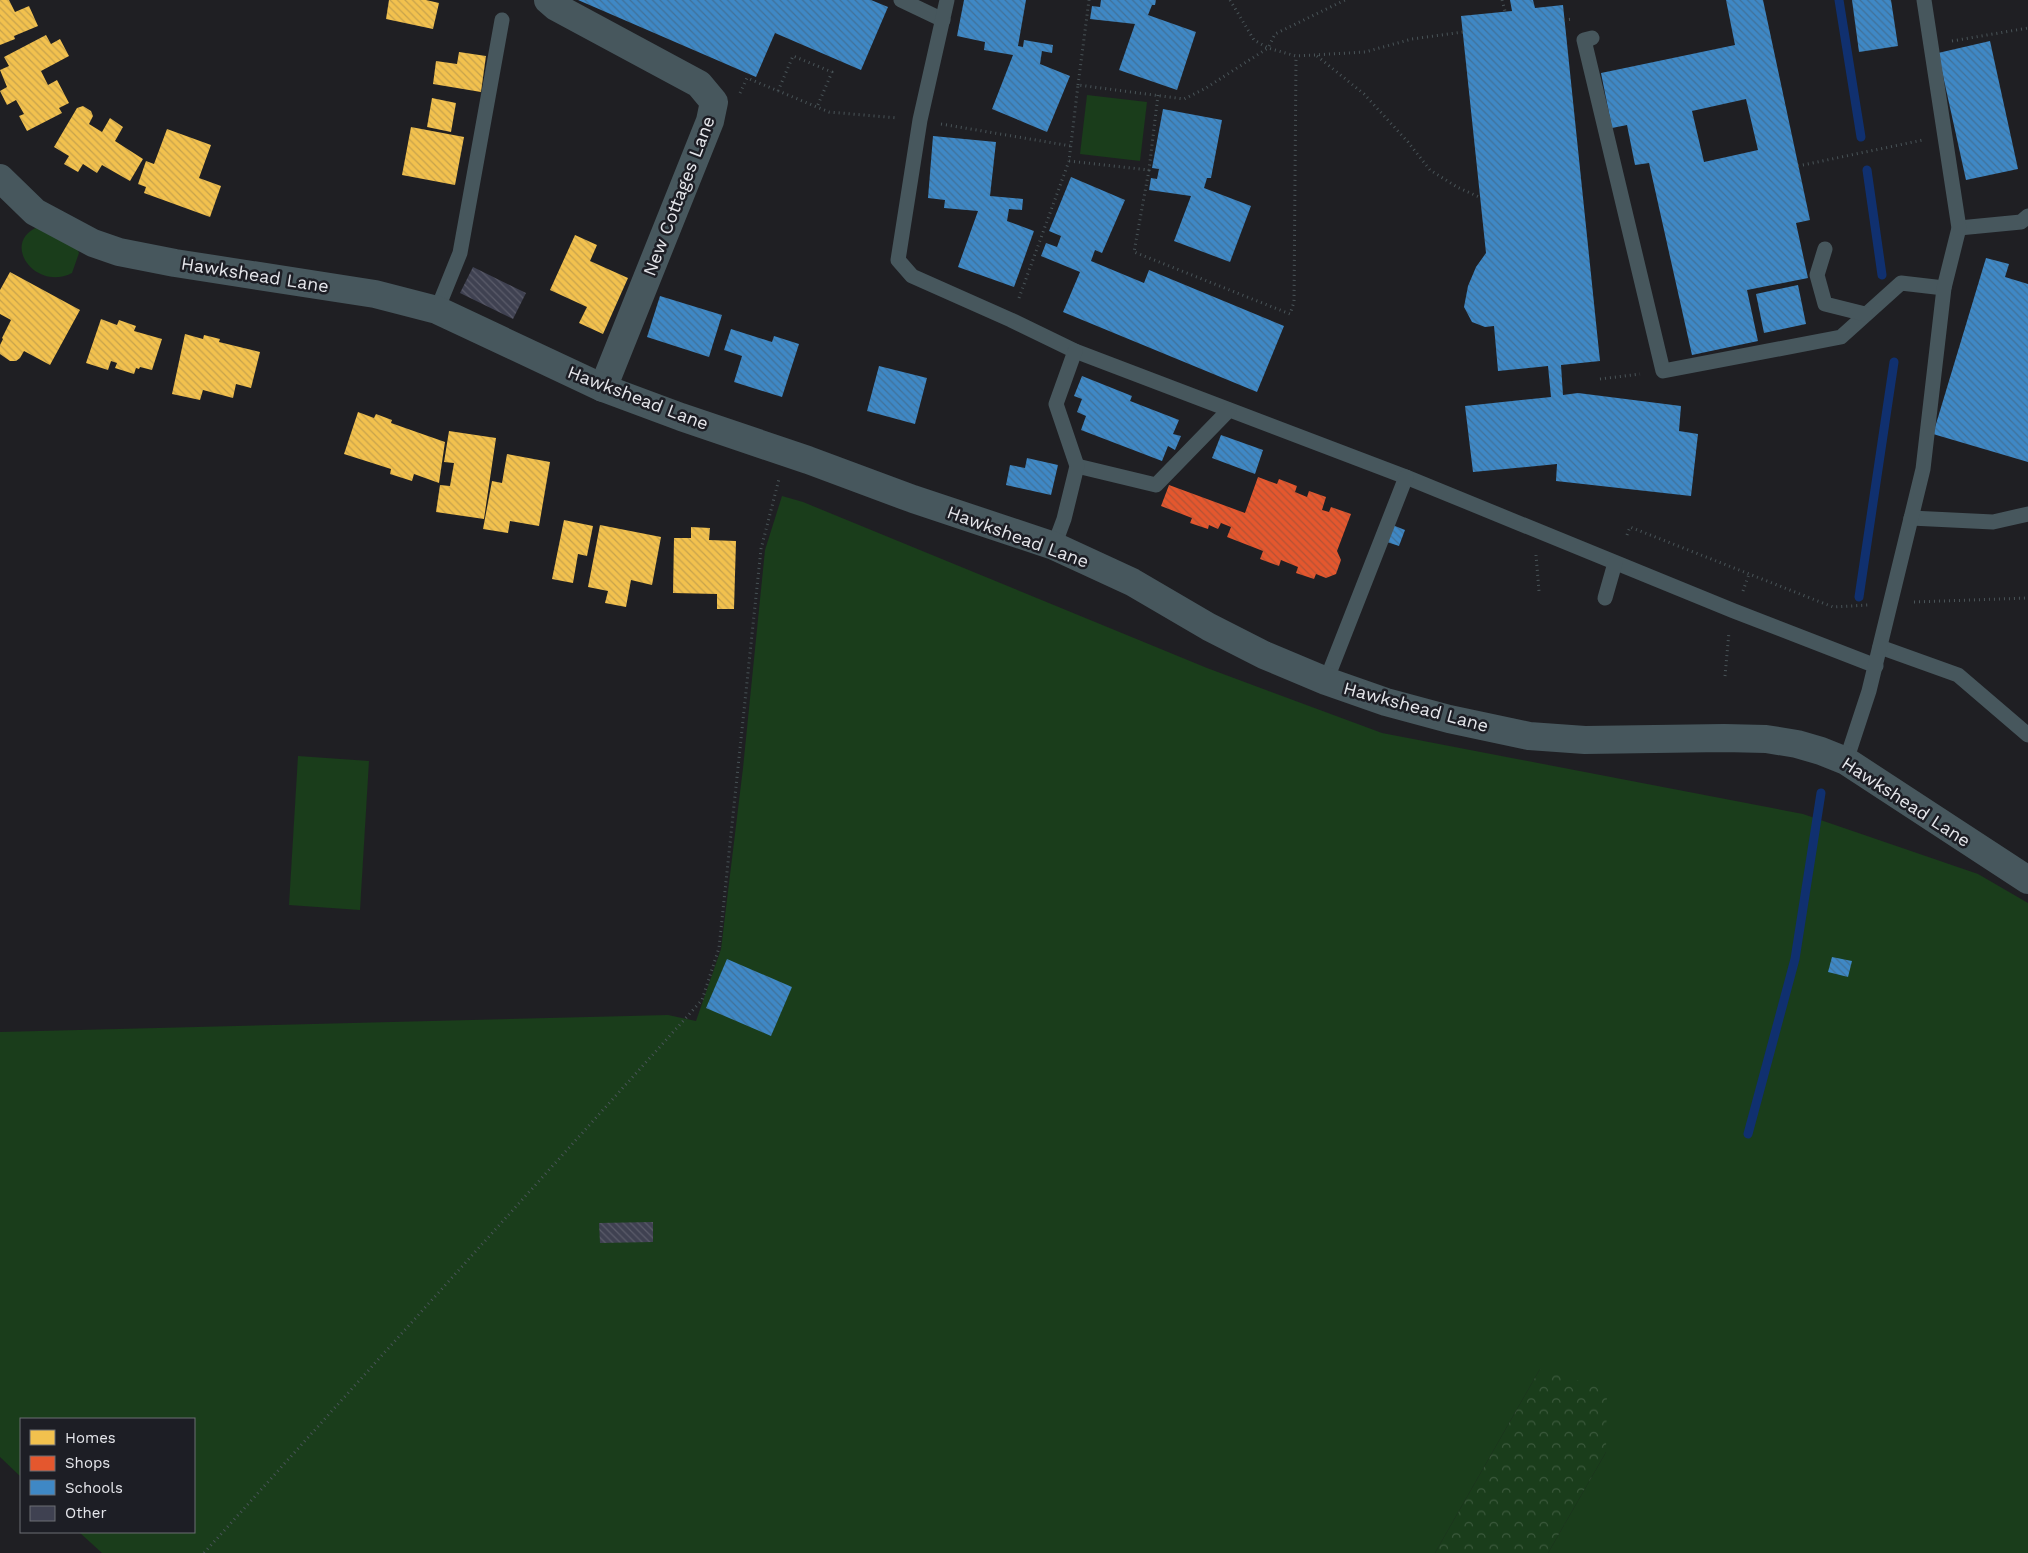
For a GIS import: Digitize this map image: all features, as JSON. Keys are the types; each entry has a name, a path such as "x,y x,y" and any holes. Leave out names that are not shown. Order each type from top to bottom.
{"street":[{"name":"New Cottages Lane","path":"548,0 556,7 699,84 714,102 710,121 603,388"},
{"name":"Hawkshead Lane","path":"0,178 35,212 93,243 119,252 175,263 374,294 437,310 603,388 913,499 1054,546 1132,582 1208,627 1264,655 1326,681 1386,702 1449,719 1530,736 1586,740 1766,739 1797,744 1821,751 1846,761 2028,880"}],"lane":[{"path":"901,0 942,20"},
{"path":"947,0 920,120 898,260 912,276 1011,320 1074,351 1406,477 1615,563 1876,666"},
{"path":"1846,761 1876,666 1923,469 1944,288 1959,228 1924,0"},
{"path":"437,310 460,253 502,20"},
{"path":"1592,38 1584,40 1663,371 1841,336 1902,283 1944,288"},
{"path":"1959,228 2020,222 2028,216"},
{"path":"1825,249 1817,275 1825,304 1865,314"},
{"path":"1054,546 1064,519 1077,466 1056,404 1074,351"},
{"path":"1077,466 1156,485 1229,410"},
{"path":"1326,681 1406,477"},
{"path":"1911,518 1993,522 2028,514"},
{"path":"1604,598 1615,563"},
{"path":"1880,647 1958,675 1981,686 2025,727"}],"path":[{"path":"1011,320 1069,161 1089,0"},
{"path":"1230,0 1254,40 1268,48 1296,56 1365,52 1412,39 1463,32"},
{"path":"1078,85 1184,99 1206,88 1268,48 1275,34 1345,0"},
{"path":"1502,0 1505,11"},
{"path":"1931,44 2028,28"},
{"path":"778,91 793,56 832,72 817,107"},
{"path":"1158,95 1149,170 1134,252 1290,314 1294,302 1296,56"},
{"path":"1317,56 1364,94 1408,142 1430,170 1457,188 1480,197"},
{"path":"742,88 747,78 829,112 920,120 1071,146"},
{"path":"1798,166 1946,136"},
{"path":"1069,161 1149,170"},
{"path":"1600,379 1663,371"},
{"path":"204,1553 702,1000 719,948 761,549 786,452"},
{"path":"1627,535 1630,527 1833,607 2028,598"},
{"path":"1535,530 1539,591"}],"green space":[{"path":"1087,95 1147,102 1140,161 1080,154"},
{"path":"38,227 77,248 79,253 72,273 58,277 46,276 35,271 27,263 22,253 22,243 27,234"},
{"path":"782,496 803,502 1207,668 1382,733 1803,814 1978,874 2028,903 2028,1553 1548,1553 1606,1452 1540,1369 1435,1553 102,1553 80,1533 195,1533 195,1418 20,1418 20,1476 0,1457 0,1032 668,1015 696,1021 721,949 743,768 765,550"},
{"path":"298,756 369,761 360,910 289,905"},
{"path":"1540,1369 1607,1389 1606,1452 1548,1553 1435,1553"}],"building: Homes":[{"path":"0,0 9,0 15,12 29,6 38,26 14,36 15,39 0,45"},
{"path":"389,0 426,0 439,3 433,29 386,19"},
{"path":"46,35 51,44 60,39 69,56 41,71 48,85 57,80 69,103 59,108 62,113 27,131 19,116 24,114 16,100 7,105 0,91 7,87 0,70 9,66 4,57"},
{"path":"459,52 486,56 481,92 433,84 436,61 457,64"},
{"path":"432,98 456,103 451,132 427,127"},
{"path":"83,106 91,111 93,116 89,124 102,132 110,118 123,127 115,141 143,159 130,181 102,165 97,173 83,164 78,172 64,164 69,156 54,147 77,108"},
{"path":"411,127 464,137 455,185 402,175"},
{"path":"167,129 211,145 199,178 221,186 210,217 144,193 146,187 138,184 146,161 154,164"},
{"path":"575,235 597,245 590,261 628,278 603,334 579,323 587,307 550,290"},
{"path":"10,272 80,310 50,365 24,351 16,361 10,361 0,354 2,338 11,320 0,314 0,290"},
{"path":"101,319 117,325 119,320 136,326 134,331 162,339 152,370 140,367 139,369 136,368 134,374 115,368 117,363 111,361 108,370 86,363"},
{"path":"185,334 203,339 204,335 220,339 219,342 260,352 251,388 236,384 233,398 203,390 200,400 172,394"},
{"path":"358,412 374,418 376,414 392,420 391,423 445,442 439,483 414,474 412,481 390,474 391,469 344,454"},
{"path":"449,431 496,438 484,519 436,512 440,485 450,486 454,463 444,462"},
{"path":"507,454 550,462 539,526 510,521 508,533 483,529 492,481 502,483"},
{"path":"564,520 593,526 587,556 578,554 573,583 552,579"},
{"path":"600,525 661,537 652,585 631,580 626,607 605,603 608,591 588,587"},
{"path":"691,527 710,528 709,540 736,541 734,609 717,609 717,594 673,593 674,538 691,538"}],"building: Shops":[{"path":"1258,477 1277,484 1279,479 1297,486 1295,492 1307,497 1309,491 1326,497 1322,510 1329,512 1331,507 1351,514 1337,551 1341,560 1336,574 1326,578 1316,574 1314,579 1296,573 1298,567 1281,560 1279,566 1260,559 1263,551 1227,537 1231,527 1221,523 1218,529 1209,525 1208,529 1190,523 1192,518 1161,506 1169,485 1245,513"}],"building: Schools":[{"path":"578,0 871,0 888,7 861,70 775,33 756,77"},
{"path":"964,0 1026,0 1018,46 1023,47 1024,40 1053,45 1052,53 1042,51 1040,64 1070,76 1047,132 992,109 1013,55 984,50 985,42 957,36"},
{"path":"1101,0 1156,0 1148,15 1196,32 1177,90 1119,70 1135,24 1090,19 1092,6 1100,7"},
{"path":"1510,0 1533,0 1535,8 1563,5 1600,361 1561,365 1563,395 1578,393 1681,406 1679,431 1698,434 1691,496 1556,481 1557,464 1473,472 1465,406 1551,397 1548,366 1498,371 1494,326 1485,327 1472,322 1464,307 1468,286 1476,267 1486,253 1461,16 1512,11"},
{"path":"1726,0 1763,0 1810,220 1796,223 1808,278 1747,290 1758,341 1692,355 1649,163 1635,165 1627,125 1612,128 1601,73 1735,45","holes":["1746,99 1758,150 1704,162 1692,111"]},
{"path":"1852,0 1891,0 1898,46 1859,52"},
{"path":"1990,41 2018,169 1966,180 1938,53"},
{"path":"1163,109 1222,120 1211,178 1207,178 1204,188 1251,206 1230,262 1174,241 1191,196 1149,190 1151,178 1157,179 1159,169 1152,168"},
{"path":"933,136 996,142 990,196 1023,199 1022,210 1009,209 1007,221 1034,231 1014,287 958,267 978,211 944,208 945,200 928,198"},
{"path":"1071,177 1125,200 1102,253 1095,250 1091,261 1144,283 1149,270 1284,326 1257,392 1063,312 1080,272 1041,256 1046,243 1057,247 1061,236 1049,231"},
{"path":"1986,258 2009,264 2005,277 2028,284 2028,462 1933,434"},
{"path":"1798,285 1806,324 1764,333 1756,294"},
{"path":"660,296 722,315 709,357 647,337"},
{"path":"731,329 772,342 774,336 799,344 782,397 734,382 742,356 724,350"},
{"path":"879,366 927,378 915,424 867,411"},
{"path":"1082,376 1132,396 1130,401 1179,420 1173,434 1181,436 1175,450 1168,446 1162,461 1081,430 1086,416 1077,412 1082,399 1074,396"},
{"path":"1221,435 1263,450 1255,474 1212,458"},
{"path":"1027,458 1058,465 1051,495 1006,485 1010,465 1025,468"},
{"path":"1390,524 1405,530 1399,546 1384,541"},
{"path":"1832,957 1852,961 1848,977 1828,972"},
{"path":"727,959 792,987 771,1036 706,1008"}],"building: Other":[{"path":"473,267 526,293 513,319 460,293"},
{"path":"653,1222 653,1242 600,1243 599,1223"}],"waterway":[{"path":"1839,0 1861,137"},
{"path":"1867,170 1882,275"},
{"path":"1859,597 1894,362"},
{"path":"1748,1134 1795,959 1821,793"}]}
